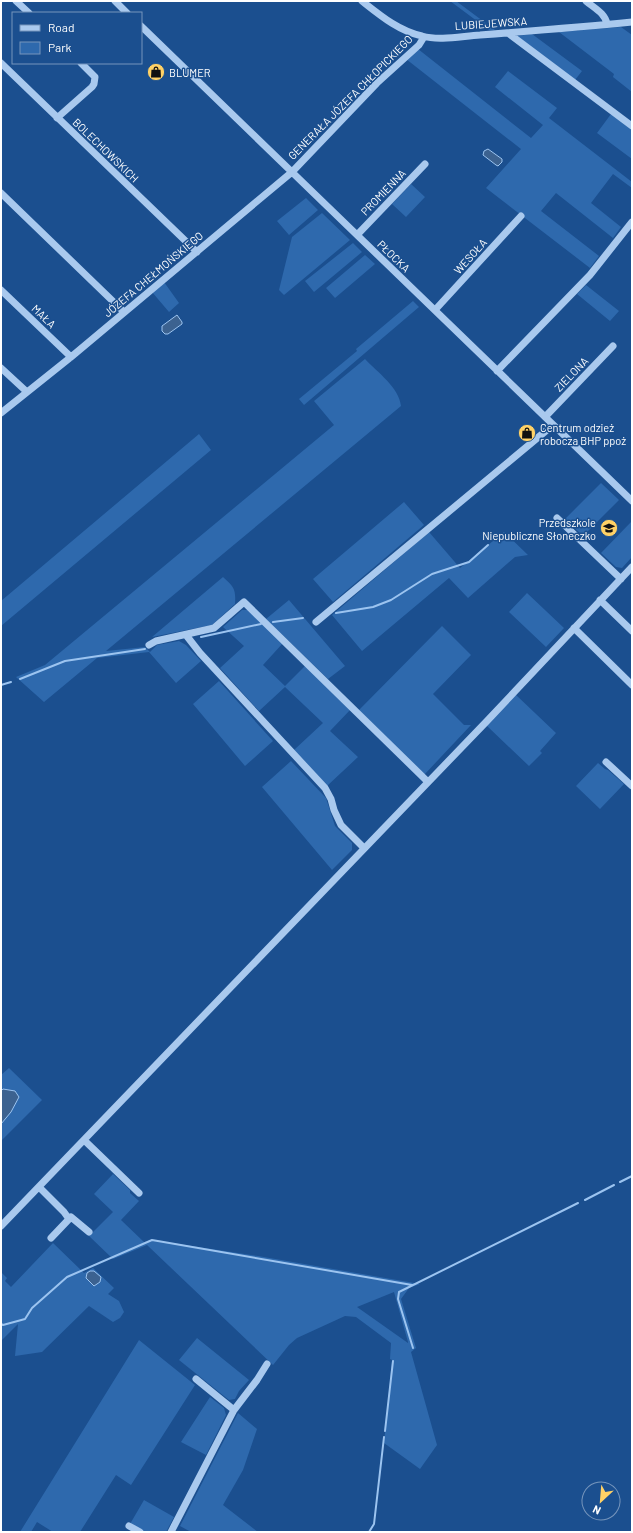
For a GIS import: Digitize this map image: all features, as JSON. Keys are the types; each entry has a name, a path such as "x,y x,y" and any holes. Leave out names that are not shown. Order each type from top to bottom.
{"street":[{"path":"16,1 28,12"},
{"path":"115,1 126,12"},
{"name":"LUBIEJEWSKA","path":"362,1 388,21 408,32 424,37 444,38 632,22"},
{"path":"586,1 603,14 608,24"},
{"name":"PŁOCKA","path":"142,27 632,501"},
{"path":"508,33 632,126"},
{"name":"GENERAŁA JÓZEFA CHŁOPICKIEGO","path":"292,172 378,83 419,45 424,37"},
{"name":"BOLECHOWSKICH","path":"1,63 197,252"},
{"path":"57,118 94,84 95,77 82,64"},
{"name":"PROMIENNA","path":"357,235 426,164"},
{"name":"JÓZEFA CHEŁMOŃSKIEGO","path":"1,414 292,172"},
{"path":"1,194 124,312"},
{"name":"WESOŁA","path":"435,310 521,216"},
{"path":"497,371 590,275 632,222"},
{"name":"MAŁA","path":"1,290 71,357"},
{"name":"ZIELONA","path":"545,417 613,346"},
{"path":"1,368 27,392"},
{"path":"316,622 553,425"},
{"path":"557,518 620,579"},
{"path":"1,1226 428,782 632,567"},
{"path":"600,600 632,631"},
{"path":"149,645 156,641 214,628 244,602 428,782"},
{"path":"574,628 632,685"},
{"path":"186,635 200,654 325,788 341,825 364,848"},
{"path":"606,762 632,786"},
{"path":"84,1140 139,1193"},
{"path":"39,1187 64,1212 68,1219"},
{"path":"51,1238 71,1217 89,1232"},
{"path":"171,1532 234,1410 257,1380 267,1364"},
{"path":"196,1379 234,1410"},
{"path":"129,1526 140,1532"}],"green space":[{"path":"450,1 456,1 495,30 489,30"},
{"path":"621,27 632,35 632,92 613,77 614,74 559,32"},
{"path":"532,34 582,71 575,80 517,36"},
{"path":"418,49 531,138 543,125 495,87 508,71 557,108 549,118 632,182 632,188 613,174 591,203 621,227 613,238 556,193 541,211 599,256 590,268 486,188 521,149 406,59"},
{"path":"611,114 632,130 632,159 597,133"},
{"path":"411,184 425,197 406,217 392,204"},
{"path":"306,198 318,210 289,235 277,221"},
{"path":"322,213 350,240 284,295 279,290 292,237"},
{"path":"353,243 362,252 314,292 305,281"},
{"path":"365,255 375,264 335,298 326,288"},
{"path":"164,282 179,303 169,312 152,292"},
{"path":"586,285 619,311 610,321 577,294"},
{"path":"413,301 419,307 304,405 299,399 357,351 356,349"},
{"path":"365,359 392,386 401,406 106,651 145,647 150,652 157,645 179,641 186,645 201,661 176,683 149,652 97,658 44,702 16,677 45,665 334,425 314,401"},
{"path":"199,434 211,450 1,626 1,601"},
{"path":"601,483 619,500 583,536 565,519"},
{"path":"404,502 424,525 333,602 313,579"},
{"path":"632,521 632,557 622,568 616,567 601,553"},
{"path":"429,532 460,568 504,532 528,555 515,557 468,598 449,578 362,651 332,615"},
{"path":"223,577 234,589 235,604 212,625 152,637"},
{"path":"527,593 564,628 546,647 509,612"},
{"path":"289,600 345,666 328,679 266,619"},
{"path":"242,610 250,610 283,643 263,665 285,686 306,665 351,709 330,731 358,757 327,786 294,750 323,723 285,687 259,711 220,668 244,646 223,627"},
{"path":"442,626 471,655 433,694 464,725 471,725 424,775 359,710"},
{"path":"219,681 273,741 245,766 193,704"},
{"path":"515,694 556,733 540,751 542,753 529,766 486,725"},
{"path":"291,761 326,798 335,826 352,843 352,850 332,870 262,787"},
{"path":"598,763 624,784 600,809 576,786"},
{"path":"9,1068 42,1100 1,1141 1,1075"},
{"path":"113,1174 130,1190 130,1193 139,1201 121,1220 145,1243 152,1240 258,1256 420,1284 409,1288 401,1299 416,1348 411,1352 437,1445 420,1469 384,1443 392,1360 390,1359 391,1343 356,1317 345,1316 297,1338 289,1345 273,1365 147,1245 113,1259 89,1236 113,1212 94,1194","holes":["394,1292 408,1343 357,1307"]},
{"path":"53,1243 84,1273 93,1268 114,1288 108,1294 119,1301 124,1312 120,1318 113,1322 89,1306 42,1352 15,1356 18,1324 1,1341 1,1272 7,1278 5,1281 11,1287"},
{"path":"197,1338 249,1380 239,1391 235,1399 229,1400 179,1360"},
{"path":"139,1340 195,1385 131,1485 116,1475 80,1532 53,1532 37,1522 31,1532 20,1532"},
{"path":"210,1397 224,1408 226,1415 206,1455 181,1442"},
{"path":"238,1413 257,1429 243,1470 223,1505 258,1532 191,1532 180,1526"},
{"path":"144,1500 174,1517 166,1532 145,1532 130,1524"}],"shaded area":[{"path":"488,149 502,159 502,162 498,166 483,155 484,151"},
{"path":"177,315 182,324 168,334 165,334 162,331 162,326"},
{"path":"3,1089 15,1091 19,1097 11,1112 1,1124 1,1091"},
{"path":"94,1271 101,1277 100,1282 94,1286 86,1278 87,1273"}],"waterway":[{"path":"336,613 373,607 391,600 432,574 469,562 488,545"},
{"path":"273,622 303,618"},
{"path":"201,637 261,624"},
{"path":"20,679 65,661 145,649"},
{"path":"1,685 11,682"},
{"path":"620,1182 632,1176"},
{"path":"585,1200 614,1185"},
{"path":"413,1348 398,1299 399,1292 578,1203"},
{"path":"1,1324 3,1325 25,1319 32,1308 67,1277 152,1240 412,1285"},
{"path":"385,1431 393,1361"},
{"path":"369,1532 374,1524 384,1437"}],"place":[{"name":"BLUMER","path":"156,72"},
{"name":"Centrum odzież robocza BHP ppoż","path":"527,433"},
{"name":"Przedszkole Niepubliczne Słoneczko","path":"609,528"}]}
